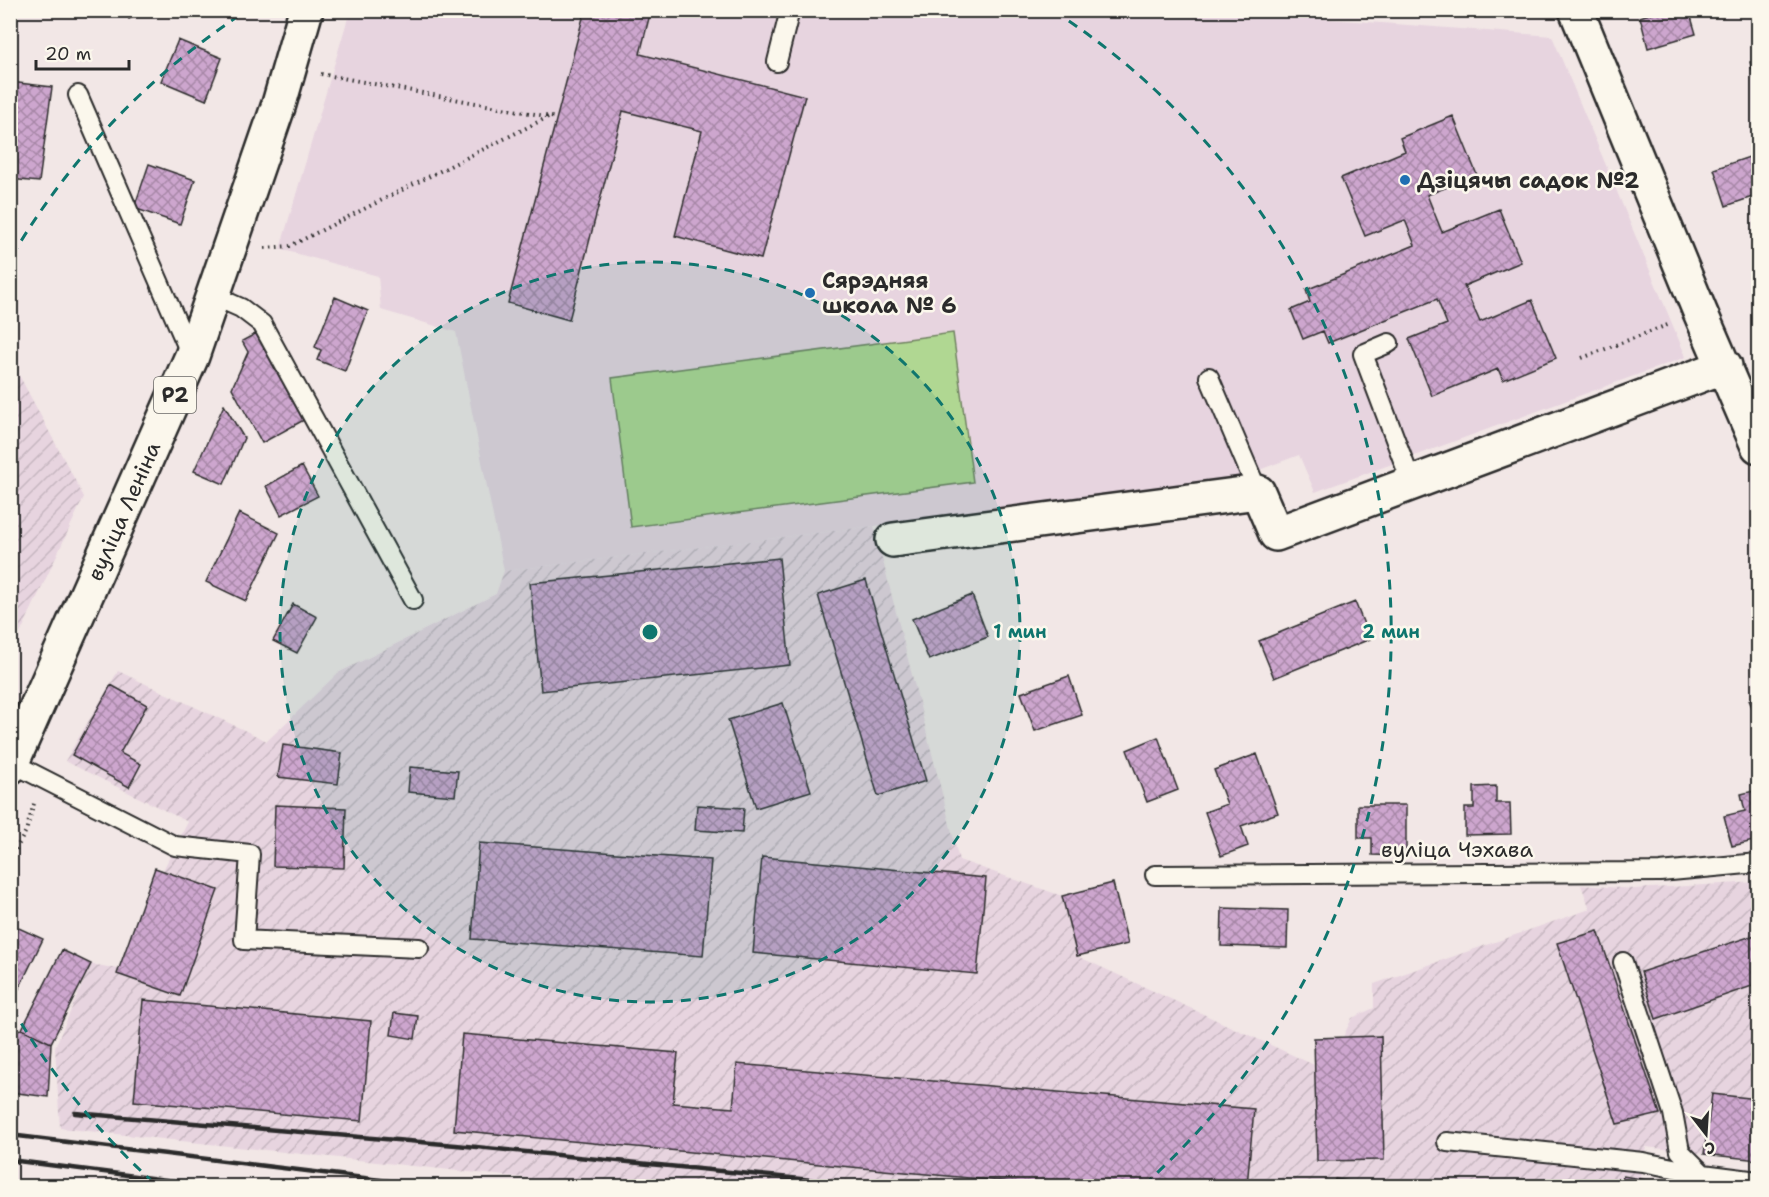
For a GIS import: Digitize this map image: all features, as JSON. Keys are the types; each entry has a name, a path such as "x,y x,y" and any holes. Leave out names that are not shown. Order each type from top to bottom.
{"street":[{"name":"вуліца Леніна","path":"11,765 192,356 279,104 306,10"},
{"path":"1576,10 1758,446"},
{"path":"892,540 1258,492 1276,534 1725,366"}],"lane":[{"path":"777,62 790,10"},
{"path":"78,95 192,356"},
{"path":"214,296 241,308 262,324 413,600"},
{"path":"1389,343 1363,354 1412,484"},
{"path":"1209,377 1258,492"},
{"path":"11,765 42,778 175,846 250,854 244,940 419,948"},
{"name":"вуліца Чэхава","path":"1155,875 1660,872 1758,863"},
{"path":"1623,962 1673,1113 1680,1151 1703,1174"},
{"path":"1447,1142 1643,1162 1703,1174 1758,1181"}],"path":[{"path":"265,248 290,246 551,116"},
{"path":"10,860 26,831 42,778"}],"shaded area":[{"name":"Сярэдняя школа № 6","path":"350,11 1224,11 1552,36 1686,357 1315,492 1299,455 1222,484 504,571 456,332 381,310 378,276 280,249"},
{"path":"10,360 84,497 11,653"},
{"path":"874,526 959,860 1062,896 1077,956 1314,1065 1314,1038 1343,1037 1352,1018 1374,1008 1374,984 1590,909 1581,885 1634,889 1758,882 1758,1160 1646,1147 1640,1178 1669,1184 1669,1186 599,1186 60,1128 55,1047 91,964 119,969 155,868 163,870 188,822 65,761 118,671 267,741 338,673 496,594 504,571"}],"green space":[{"path":"953,333 973,482 631,527 612,378"}],"building":[{"path":"125,10 148,10 129,19"},
{"path":"585,10 651,10 640,54 805,96 761,259 675,236 702,131 623,111 569,320 508,303"},
{"path":"1661,10 1689,10 1696,34 1648,48 1640,17"},
{"path":"178,40 222,58 206,100 161,81"},
{"path":"1758,60 1758,92 1750,62"},
{"path":"10,82 52,87 39,182 10,179"},
{"path":"1453,116 1477,175 1427,195 1442,232 1499,209 1521,262 1464,286 1480,322 1532,300 1556,358 1503,380 1498,369 1432,396 1409,339 1447,324 1437,299 1328,343 1323,331 1303,339 1291,310 1310,302 1306,290 1415,245 1405,220 1365,236 1341,178 1405,151 1400,138"},
{"path":"1758,154 1758,183 1754,184 1758,195 1726,206 1714,169"},
{"path":"149,164 195,180 180,224 134,208"},
{"path":"335,297 368,311 345,371 317,360 321,350 315,347"},
{"path":"257,333 304,420 262,443 232,388 248,352 242,341"},
{"path":"224,405 244,438 224,484 194,471"},
{"path":"302,466 318,496 281,515 266,486"},
{"path":"239,513 279,533 246,601 206,582"},
{"path":"779,558 790,665 541,691 530,583"},
{"path":"866,580 926,781 878,796 818,595"},
{"path":"972,595 988,637 929,660 912,619"},
{"path":"1355,602 1370,639 1274,678 1259,641"},
{"path":"293,604 317,617 297,653 273,641"},
{"path":"1069,676 1082,715 1035,731 1021,693"},
{"path":"111,685 147,705 120,753 141,764 129,787 72,755"},
{"path":"1758,696 1758,721 1749,700"},
{"path":"783,703 811,791 756,808 728,720"},
{"path":"1158,737 1178,790 1147,802 1127,750"},
{"path":"283,745 342,753 338,784 278,777"},
{"path":"1257,754 1278,813 1241,826 1248,846 1221,856 1205,812 1227,804 1214,770"},
{"path":"410,767 458,771 455,796 408,792"},
{"path":"1496,786 1496,803 1510,803 1511,834 1465,835 1465,808 1474,808 1474,787"},
{"path":"1758,790 1758,840 1732,846 1724,816 1745,811 1741,794"},
{"path":"275,805 346,808 344,868 273,866"},
{"path":"697,805 744,808 742,833 695,830"},
{"path":"1358,805 1406,805 1406,856 1372,855 1372,838 1358,838"},
{"path":"479,843 711,860 703,956 472,939"},
{"path":"762,857 986,878 977,974 753,953"},
{"path":"155,868 218,890 180,996 117,974"},
{"path":"1113,883 1128,944 1077,956 1062,896"},
{"path":"1222,908 1288,910 1287,948 1221,946"},
{"path":"10,924 43,939 10,1007"},
{"path":"1598,931 1660,1114 1617,1124 1557,943"},
{"path":"1758,934 1758,984 1656,1019 1641,972"},
{"path":"62,950 91,964 51,1043 22,1029"},
{"path":"143,1000 371,1021 362,1121 134,1101"},
{"path":"394,1013 418,1016 415,1039 391,1035"},
{"path":"22,1029 51,1043 48,1097 10,1092 10,1031"},
{"path":"462,1034 678,1053 673,1103 733,1108 737,1064 1254,1109 1247,1186 1054,1186 454,1130"},
{"path":"1381,1036 1384,1160 1317,1161 1314,1038"},
{"path":"1712,1094 1758,1099 1758,1160 1704,1154"},
{"path":"1623,1176 1669,1184 1669,1186 1621,1186"},
{"path":"1335,1179 1383,1186 1333,1186"}],"railway":[{"path":"75,1113 456,1145 873,1186"},
{"path":"10,1135 430,1186"},
{"path":"10,1160 213,1186"}],"place":[{"name":"Дзіцячы садок №2","path":"1405,180"},
{"name":"Сярэдняя школа № 6","path":"810,293"}]}
